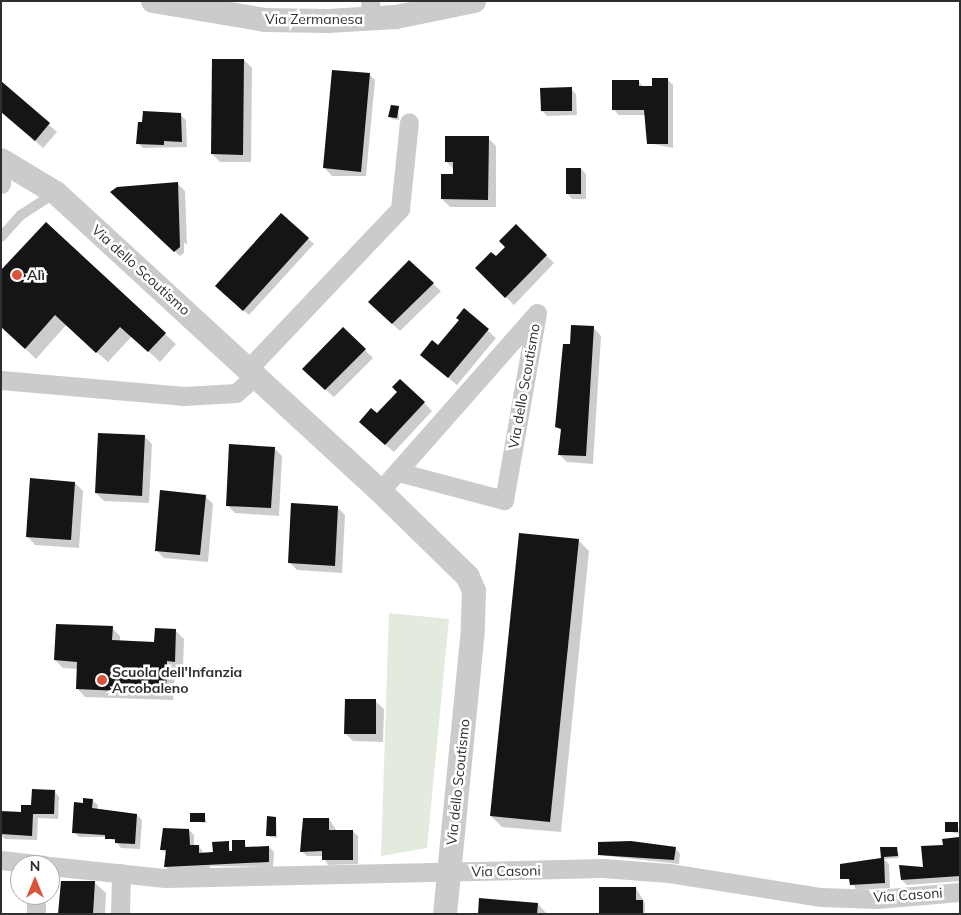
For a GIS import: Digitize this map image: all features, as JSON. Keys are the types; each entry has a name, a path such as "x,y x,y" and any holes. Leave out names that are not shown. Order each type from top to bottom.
{"street":[{"name":"Via Zermanesa","path":"153,1 265,20 474,1"},
{"path":"2,384 203,395 236,393 251,372 400,209 409,122"},
{"path":"1,184 2,160"},
{"name":"Via dello Scoutismo","path":"2,160 56,193 380,491 468,577 474,591 473,629 444,914"},
{"name":"Via dello Scoutismo","path":"380,491 537,313 504,500 398,472"},
{"name":"Via Casoni","path":"60,867 165,878 604,868 670,874 840,897 877,899 960,892"},
{"path":"120,914 121,873"}],"lane":[{"path":"1,237 21,215 56,193"}],"shaded area":[{"path":"389,613 449,619 427,848 381,856"}],"building":[{"path":"212,59 244,59 243,155 211,154"},
{"path":"332,70 370,73 361,172 323,168"},
{"path":"652,78 668,78 668,144 647,144 644,110 612,110 612,80 639,80 639,86 652,86"},
{"path":"1,81 50,123 35,141 1,112"},
{"path":"572,87 572,111 541,111 540,88"},
{"path":"391,105 399,106 397,118 388,117"},
{"path":"143,111 181,113 182,142 164,141 164,145 136,144 138,122 142,122"},
{"path":"445,136 489,136 488,200 441,199 441,174 453,174 453,162 445,162"},
{"path":"566,168 581,168 581,194 566,194"},
{"path":"178,182 180,247 174,252 110,192 117,187"},
{"path":"281,213 309,238 243,311 215,286"},
{"path":"46,222 166,333 148,352 120,327 96,353 55,315 25,349 1,327 1,270"},
{"path":"516,224 547,255 505,298 475,268 491,252 496,256 505,247 499,241"},
{"path":"409,260 434,283 392,324 368,302"},
{"path":"464,308 489,329 448,378 420,355 432,340 438,345 459,320 456,318"},
{"path":"571,325 594,326 586,456 558,455 561,429 555,427 563,344 570,344"},
{"path":"343,327 366,349 325,390 302,369"},
{"path":"400,379 425,402 385,445 359,422 371,408 377,413 397,392 392,387"},
{"path":"98,433 145,435 142,496 95,493"},
{"path":"229,444 275,447 271,508 226,506"},
{"path":"30,478 75,482 71,540 26,537"},
{"path":"160,490 206,495 200,555 155,551"},
{"path":"291,503 338,506 335,566 288,563"},
{"path":"519,533 579,539 550,822 490,816"},
{"path":"56,624 113,626 112,640 154,642 155,628 176,629 175,662 167,661 166,693 76,689 77,662 54,660"},
{"path":"345,699 376,699 376,734 344,734"},
{"path":"32,789 55,790 54,814 33,814 32,836 1,834 1,811 21,812 21,805 31,805"},
{"path":"83,798 93,799 92,808 137,814 135,844 115,843 115,839 105,839 105,835 72,833 74,802 83,803"},
{"path":"190,813 205,813 205,822 190,822"},
{"path":"267,816 276,817 276,836 266,836"},
{"path":"303,818 329,818 329,830 353,830 353,860 322,860 322,851 300,852"},
{"path":"945,822 958,822 958,832 945,832"},
{"path":"163,828 189,829 190,845 199,845 199,853 213,852 212,842 229,841 229,851 232,851 232,840 245,840 245,847 269,846 269,862 164,867 166,850 160,850"},
{"path":"959,837 960,876 901,880 899,865 923,867 921,846 943,845 942,839"},
{"path":"631,841 676,847 674,860 598,855 598,842"},
{"path":"880,847 897,847 898,856 884,857 885,883 850,885 849,879 840,879 840,864 881,858"},
{"path":"61,881 95,881 93,914 58,914"},
{"path":"599,887 636,887 636,900 643,900 643,914 599,914"},
{"path":"479,898 538,903 537,914 478,914"}],"place":[{"name":"Alì","path":"17,275"},
{"name":"Scuola dell'Infanzia Arcobaleno","path":"102,680"}]}
